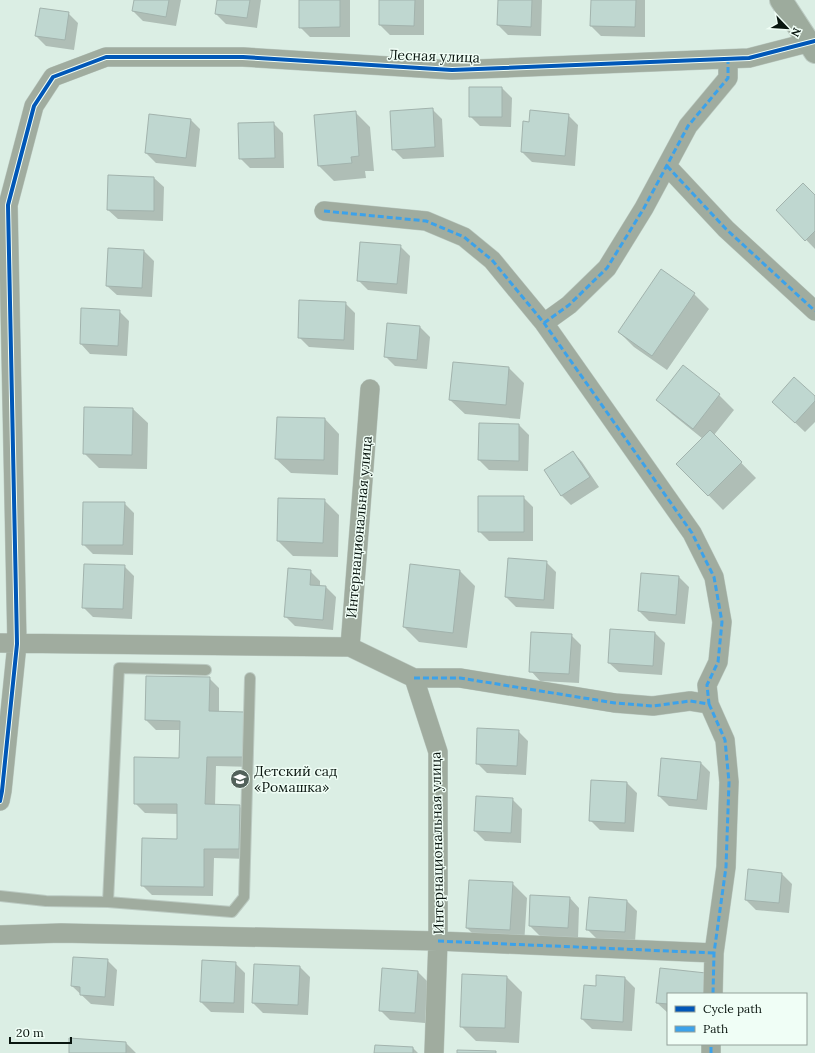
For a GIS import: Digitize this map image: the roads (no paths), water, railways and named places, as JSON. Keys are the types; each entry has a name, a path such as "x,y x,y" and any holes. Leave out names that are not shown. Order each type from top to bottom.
{"main road":[{"path":"780,0 813,45"}],"street":[{"name":"Лесная улица","path":"8,644 8,205 34,106 53,77 106,57 243,57 452,70 749,58 813,45"},
{"path":"544,323 569,305 608,268 644,208 688,126 728,78 728,59"},
{"path":"667,166 726,229 815,310"},
{"path":"324,211 426,221 464,237 492,260 544,323 692,533 714,577 722,622 718,662 707,685 709,704 725,740 729,782 726,867 714,953 713,993"},
{"name":"Интернациональная улица","path":"350,647 370,389"},
{"path":"0,802 2,791 8,644 350,647 414,678 460,678 615,703 653,706 690,701 709,704"},
{"name":"Интернациональная улица","path":"414,678 438,752 438,941 434,1053"},
{"path":"0,935 61,933 438,941 714,953"}],"lane":[{"path":"108,902 119,668 206,670"},
{"path":"0,896 46,902 108,902 232,912 244,896 250,678"}],"place":[{"name":"Детский сад «Ромашка»","path":"240,779"}]}
